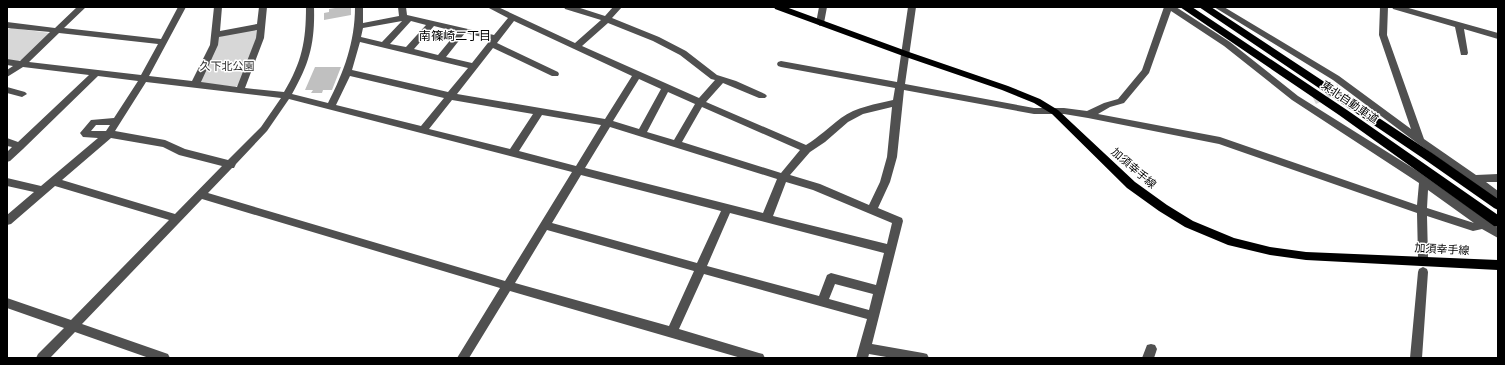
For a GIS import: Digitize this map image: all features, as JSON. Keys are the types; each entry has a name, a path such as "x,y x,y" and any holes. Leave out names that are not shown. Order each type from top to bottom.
{"highway":[{"name":"東北自動車道","path":"1185,7 1416,162 1498,222"},
{"name":"東北自動車道","path":"1204,7 1498,205"}],"main road":[{"name":"加須幸手線","path":"778,7 906,54 1005,88 1037,101 1055,112 1131,185 1163,208 1189,224 1232,242 1270,251 1306,256 1498,265"}],"street":[{"path":"7,74 21,64 82,7"},
{"path":"7,221 109,134 144,78 182,7"},
{"path":"196,85 210,55 215,35 218,7"},
{"path":"240,90 260,38 263,7"},
{"path":"42,358 231,165 264,129 288,96 304,61 310,34 310,7"},
{"path":"331,106 348,72 358,39 360,26 359,7"},
{"path":"402,7 406,18"},
{"path":"491,7 637,75 807,149"},
{"path":"568,7 607,19 656,39 683,53 714,77 762,96"},
{"path":"576,46 607,19 618,7"},
{"path":"820,22 823,7"},
{"path":"871,211 885,182 892,157 897,102 906,54 912,7"},
{"path":"1088,115 1106,104 1121,101 1146,71 1169,7 1314,101 1424,182 1498,234"},
{"path":"1218,7 1336,78 1420,141"},
{"path":"1384,7 1383,35 1420,141"},
{"path":"1396,7 1498,36"},
{"path":"423,130 513,17"},
{"path":"360,26 406,18 462,30 494,41 555,74"},
{"path":"384,45 406,18"},
{"path":"409,50 432,23"},
{"path":"1459,25 1464,53"},
{"path":"8,26 164,42"},
{"path":"215,35 261,26"},
{"path":"440,58 462,30"},
{"path":"358,39 474,66"},
{"path":"1227,44 1295,98 1412,173"},
{"path":"1278,44 1498,196"},
{"path":"7,62 288,96 891,250"},
{"path":"782,64 1034,111 1064,111 1088,115 1220,141 1473,227 1484,224"},
{"path":"348,72 450,96 607,123 816,187 898,221 863,353 918,358"},
{"path":"7,158 96,73"},
{"path":"463,358 637,75"},
{"path":"676,144 700,103 721,79"},
{"path":"641,134 666,88"},
{"path":"7,90 22,94"},
{"path":"766,219 783,177 807,149 822,140 845,120 860,112 897,102"},
{"path":"513,153 540,111"},
{"path":"118,121 94,122 85,133 86,135 109,134 144,139 165,144 182,152 231,165"},
{"path":"7,142 20,146"},
{"path":"1474,179 1498,178"},
{"path":"53,181 178,219"},
{"path":"7,182 42,190"},
{"path":"1423,257 1422,210 1424,182"},
{"path":"201,195 507,286 759,358"},
{"path":"672,332 727,209"},
{"path":"544,224 699,269 823,301 873,316"},
{"path":"1416,358 1423,272"},
{"path":"823,301 831,278 880,291"},
{"path":"7,303 164,358"}],"green space":[{"path":"11,28 50,33 22,60 7,60 7,30"},
{"name":"久下北公園","path":"257,28 257,36 239,85 235,87 202,83 201,81 218,37"}],"building":[{"path":"341,7 351,8 351,15 324,20 324,13 329,12 329,9"},
{"path":"315,67 341,67 332,90 323,90 322,93 311,93 313,90 305,90"}],"tunnel":[{"path":"1314,100 1339,88"}],"district":[{"name":"南篠崎二丁目","path":"455,36"}]}
